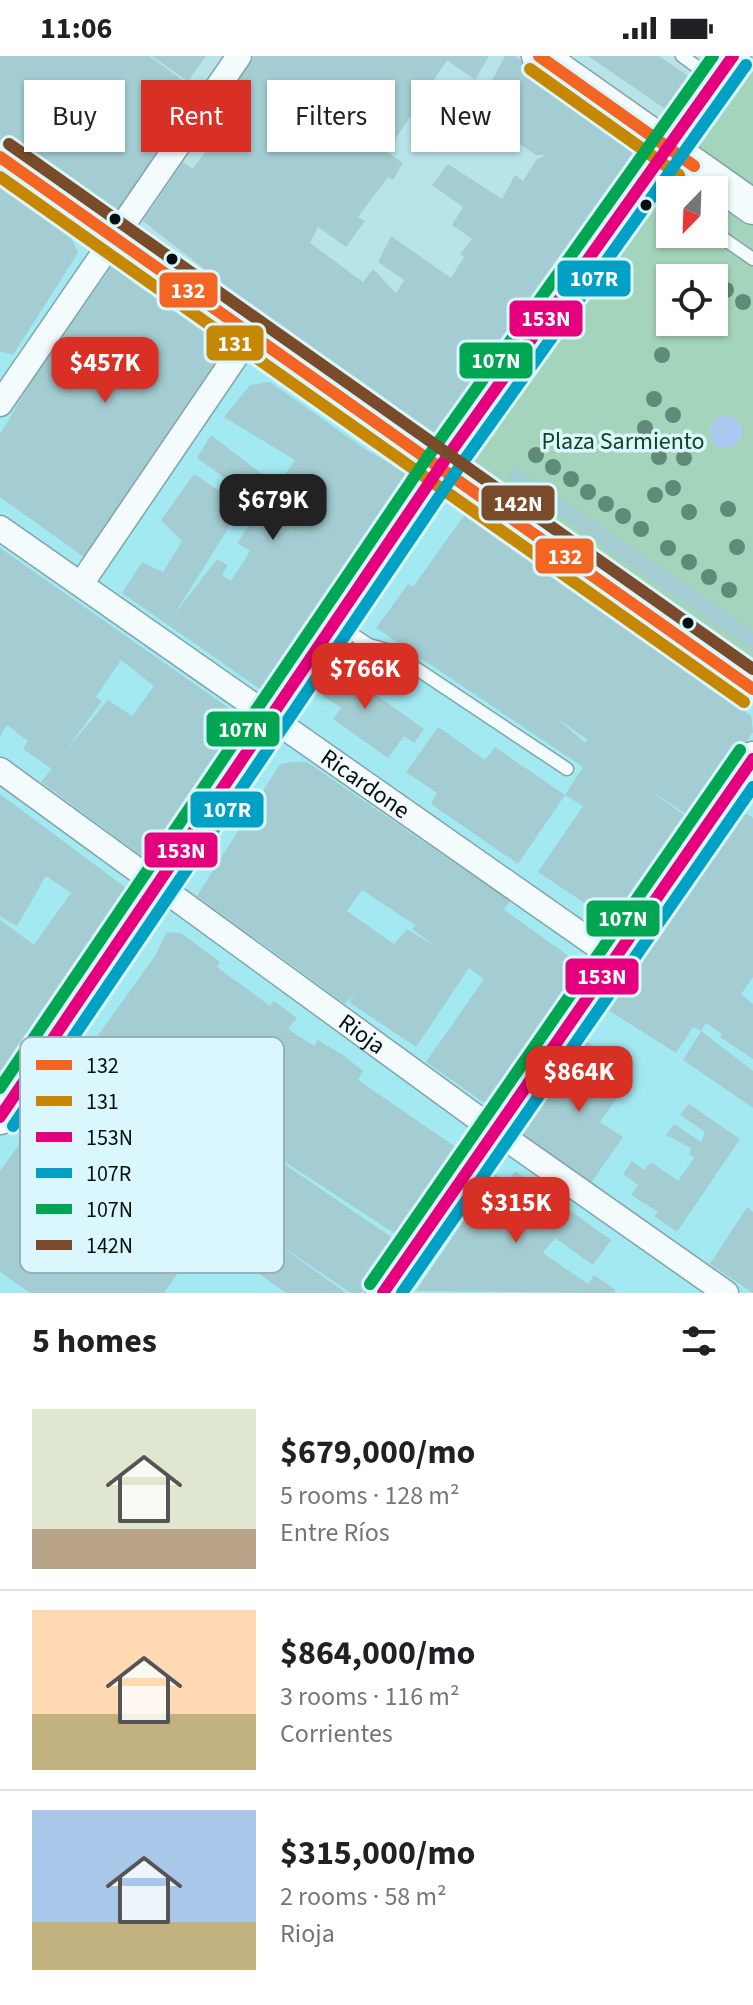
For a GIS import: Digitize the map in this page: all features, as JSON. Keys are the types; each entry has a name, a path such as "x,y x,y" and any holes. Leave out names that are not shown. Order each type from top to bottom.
{"main road":[{"path":"539,56 687,168 753,207"},
{"path":"55,1037 440,467 687,168 724,68"},
{"path":"383,1293 753,759"},
{"path":"0,1117 20,1088"}],"street":[{"path":"0,404 239,56"},
{"path":"0,157 753,689"},
{"path":"81,584 251,334"},
{"name":"Ricardone","path":"0,528 613,957"},
{"name":"Rioja","path":"0,770 494,1130 726,1293"}],"lane":[{"path":"682,56 724,68"},
{"path":"728,242 753,259"},
{"path":"334,623 369,645 390,651 567,769"}],"shaded area":[{"path":"0,157 753,689 753,1293 0,1293"},
{"path":"726,416 737,421 742,432 737,443 726,448 715,443 710,432 715,421"}],"green space":[{"name":"Plaza Sarmiento","path":"733,56 753,56 753,689 440,467"}],"building":[{"path":"0,56 149,56 182,80 141,80 141,152 159,152 114,220 0,141"},
{"path":"151,56 206,56 187,80"},
{"path":"254,56 489,56 475,80 447,60 434,80 411,80 411,115 395,140 395,80 267,80 267,152 387,152 403,163 393,180 388,177 358,217 365,221 346,247 318,227 310,243 363,282 373,269 396,293 404,280 378,262 391,236 451,278 464,257 460,254 472,239 452,225 463,207 432,185 448,164 502,199 515,175 523,181 537,159 546,155 536,155 520,144 520,80 492,80 505,56 515,56 639,143 645,159 442,451 400,423 410,407 399,421 255,322 225,298 231,290 143,221 183,162 193,169 205,152 251,152 251,80 238,80"},
{"path":"588,56 659,56 700,84 677,117"},
{"path":"0,183 69,234 78,253 13,355 0,351"},
{"path":"116,260 125,261 195,310 189,319 226,344 229,357 177,434 171,430 84,557 0,497 0,434 29,385"},
{"path":"270,382 362,447 417,480 273,691 263,691 122,593 142,562 163,572 182,541 161,520 194,474 242,506 174,615 217,559 228,565 222,575 231,581 250,551 237,543 295,460 224,417 250,385"},
{"path":"211,435 271,481 257,501 197,458"},
{"path":"515,466 753,631 753,651 507,479"},
{"path":"466,513 751,716 753,732 692,818 647,788 685,816 613,922 538,872 583,806 565,795 583,767 376,628 408,584 413,587","holes":["558,719 588,740 585,743"]},
{"path":"0,548 243,718 246,730 161,855 143,857 41,782 52,769 23,749 28,741 7,725 0,737","holes":["121,660 154,686 132,716 108,700 63,754 102,701 96,697"]},
{"path":"327,660 424,729 414,743 404,736 388,758 333,719 341,708 309,686"},
{"path":"438,727 485,760 495,747 565,795 518,864 431,804 437,793 406,772"},
{"path":"307,762 510,901 504,910 573,959 577,983 496,1099 483,1102 426,1062 484,979 469,968 416,1047 349,1002 355,992 345,1004 197,896 280,764","holes":["362,890 415,925 412,929 436,947 407,929 394,944 347,911"]},
{"path":"0,794 126,888 128,908 38,1037 20,1037 20,1063 10,1077 5,1074 0,1082 0,920 34,945 71,893 46,876 17,926 0,916"},
{"path":"739,808 753,818 753,977 741,994 753,1004 753,1059 720,1037 722,1034 706,1023 701,1031 693,1027 676,1053 605,1008 638,958 632,955"},
{"path":"167,932 181,933 220,962 217,967 270,1006 274,1001 297,1018 288,1029 314,1046 318,1040 343,1055 363,1071 358,1080 457,1148 397,1235 284,1161 284,1037 97,1037 155,956"},
{"path":"701,1031 753,1071 753,1108 683,1060"},
{"path":"585,1041 626,1068 608,1094 616,1099 600,1122 623,1137 591,1183 520,1135"},
{"path":"689,1104 740,1139 677,1232 654,1216 658,1212 631,1195 638,1185 623,1174 632,1161 644,1170 651,1162 678,1181 694,1158 689,1154 691,1148 666,1135 674,1124 701,1142 705,1132 680,1115"},
{"path":"20,1143 20,1273 178,1273 164,1293 30,1293 0,1272 0,1171"},
{"path":"284,1164 397,1241 361,1293 351,1293 284,1248"},
{"path":"515,1171 611,1240 593,1265 555,1238 543,1253 588,1284 594,1275 616,1290 614,1293 416,1291 495,1174 507,1182","holes":["503,1205 527,1223 518,1236 493,1218"]},
{"path":"747,1207 753,1212 753,1293 710,1264"},
{"path":"284,1249 346,1293 286,1293 258,1273 284,1273"}],"transit line":[{"name":"132","path":"539,56 694,166"},
{"name":"107N","path":"35,1037 427,458 713,56"},
{"name":"153N","path":"54,1037 440,467 733,56"},
{"name":"107R","path":"73,1037 453,476 746,65"},
{"name":"131","path":"530,69 679,176"},
{"name":"142N","path":"9,144 753,669"},
{"name":"132","path":"0,157 753,689"},
{"name":"131","path":"0,177 744,702"},
{"name":"107N","path":"370,1284 740,750"},
{"name":"153N","path":"383,1293 753,759"},
{"name":"107R","path":"402,1293 753,787"},
{"name":"107N","path":"0,1088 20,1058"},
{"name":"153N","path":"0,1117 20,1087"},
{"name":"107R","path":"13,1126 20,1116"}]}
